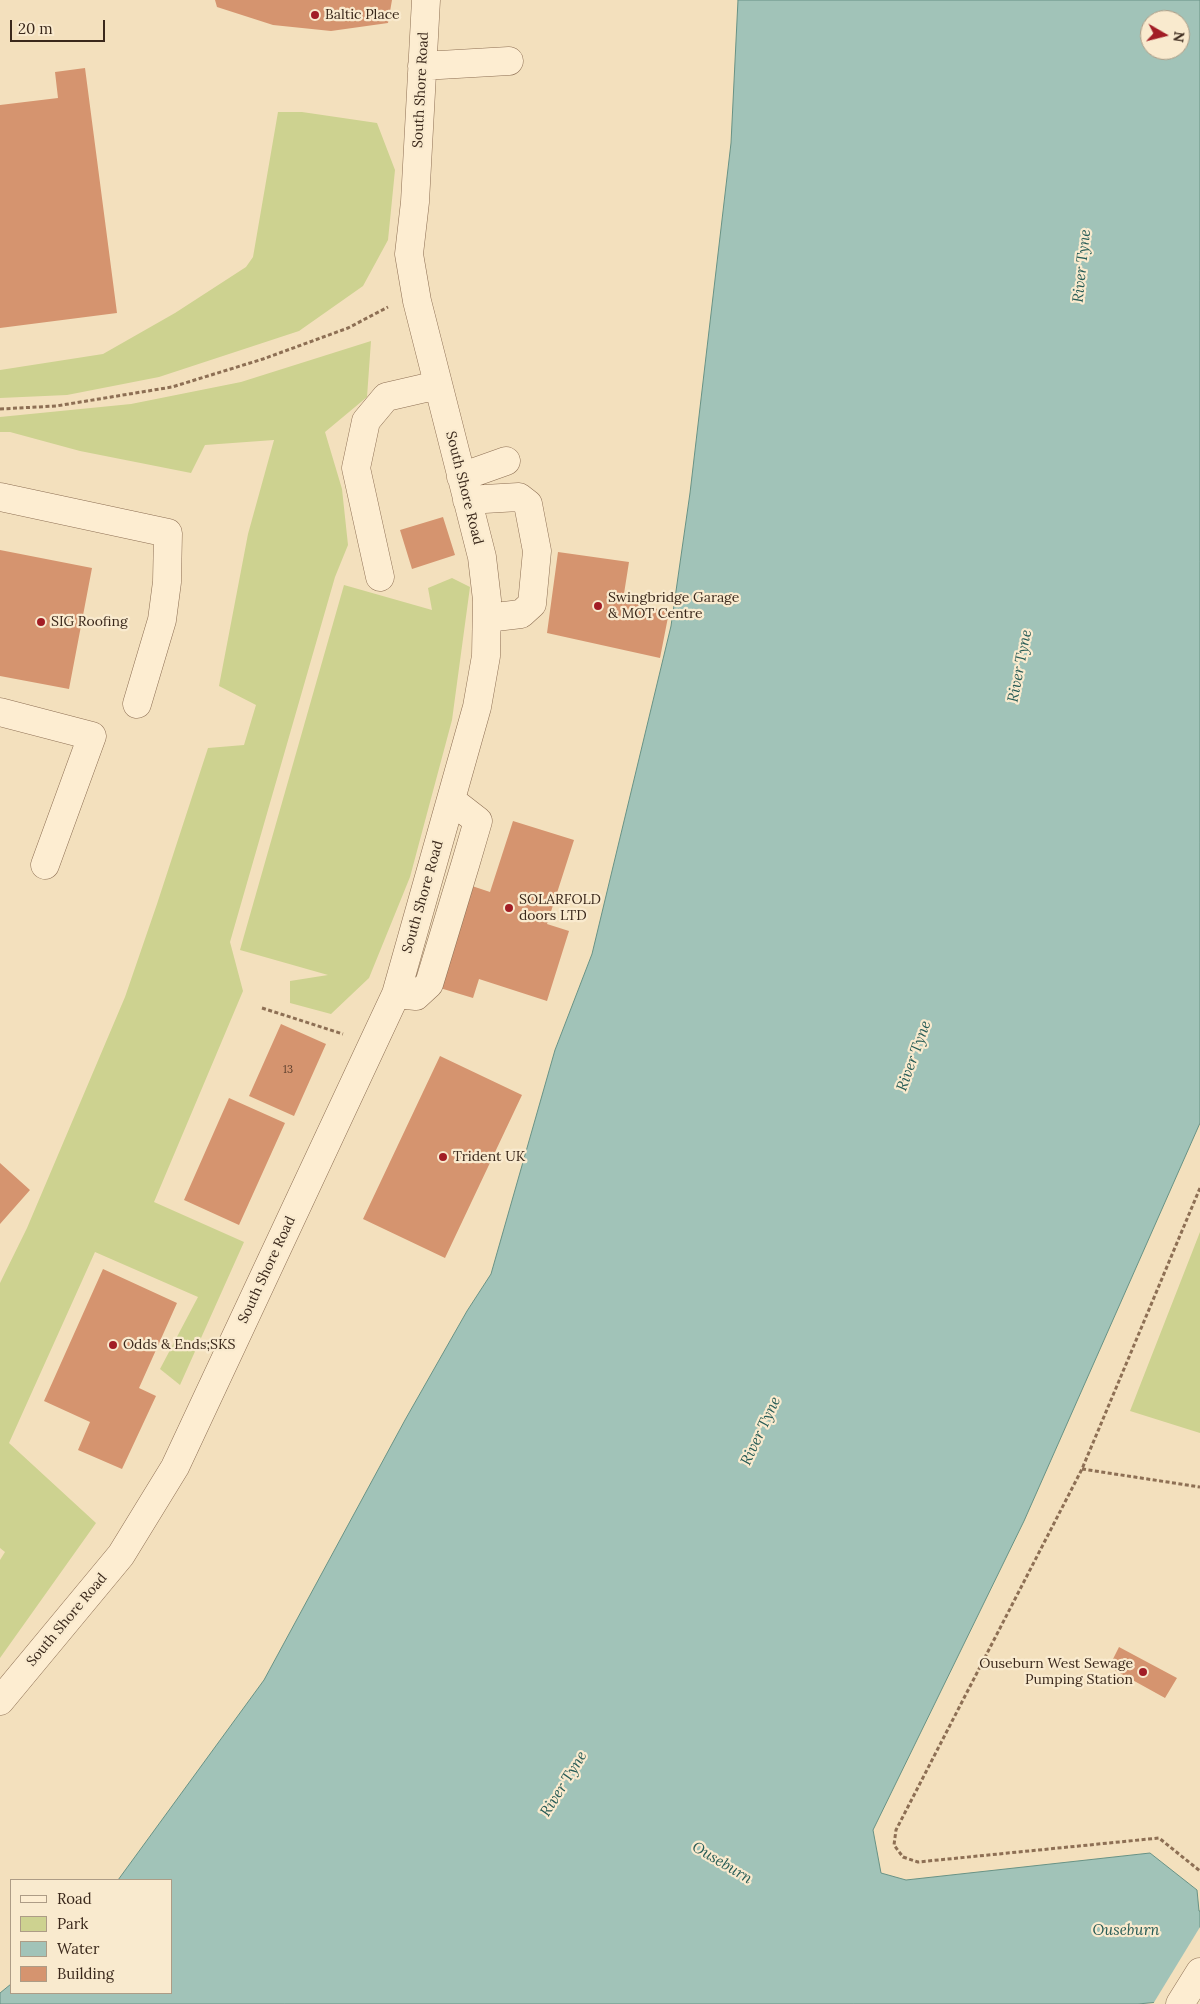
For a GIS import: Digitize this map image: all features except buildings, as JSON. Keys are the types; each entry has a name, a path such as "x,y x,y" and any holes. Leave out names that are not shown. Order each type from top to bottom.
{"street":[{"name":"South Shore Road","path":"0,1701 120,1556 175,1467 396,994 477,706 486,656 487,600 482,557 438,386 416,291 410,254 415,202 426,0"},
{"path":"422,66 509,61"},
{"path":"380,577 356,468 366,421 386,397 438,386"},
{"path":"464,489 506,461"},
{"path":"464,489 520,497 528,504 537,551 532,604 521,614 487,618"},
{"path":"0,497 168,533 167,582 162,620 137,704"},
{"path":"0,712 92,736 45,865"},
{"path":"1180,2004 1200,1972"}],"path":[{"path":"0,408 56,406 172,386 264,359 348,328 416,291"},
{"path":"262,1008 373,1043"},
{"path":"1200,1188 1082,1470 896,1830 894,1845 903,1858 918,1862 1158,1838 1200,1871"},
{"path":"1082,1470 1200,1487"}],"green space":[{"path":"278,112 302,112 377,123 395,170 388,240 363,286 299,331 159,377 67,395 0,398 0,370 103,354 175,313 246,267 253,257"},
{"path":"371,341 367,397 325,432 342,489 348,545 335,577 230,942 243,991 154,1202 244,1242 180,1385 160,1369 198,1297 95,1252 9,1443 96,1523 0,1658 0,1560 5,1552 0,1548 0,1283 27,1228 125,997 208,748 244,745 256,705 219,686 248,534 274,440 205,445 191,473 80,451 10,432 0,432 0,417 131,404 241,382"},
{"path":"452,578 470,587 452,720 410,877 369,978 331,1014 290,1003 290,981 328,975 240,950 344,585 432,610 428,588"},
{"path":"1200,1232 1200,1433 1130,1411"}],"water":[{"path":"738,0 1200,0 1200,1123 1024,1521 873,1830 881,1873 906,1880 1150,1853 1197,1890 1200,1911 1200,1998 1138,2004 0,2004 0,1993 10,1985 10,1994 172,1994 172,1879 119,1879 264,1680 405,1420 467,1311 491,1274 555,1050 592,954 671,626 690,493 731,143"}],"pier":[{"path":"1200,1927 1200,2000 1153,2004"}],"place":[{"name":"Baltic Place","path":"315,15"},
{"name":"Swingbridge Garage & MOT Centre","path":"598,606"},
{"name":"SIG Roofing","path":"41,622"},
{"name":"SOLARFOLD doors LTD","path":"509,908"},
{"name":"Trident UK","path":"443,1157"},
{"name":"Odds & Ends;SKS","path":"113,1345"},
{"name":"Ouseburn West Sewage Pumping Station","path":"1143,1672"}],"water label":[{"name":"River Tyne","path":"1082,266"},
{"name":"River Tyne","path":"1020,666"},
{"name":"River Tyne","path":"914,1056"},
{"name":"River Tyne","path":"761,1431"},
{"name":"River Tyne","path":"564,1784"},
{"name":"Ouseburn","path":"722,1863"},
{"name":"Ouseburn","path":"1126,1931"}]}
